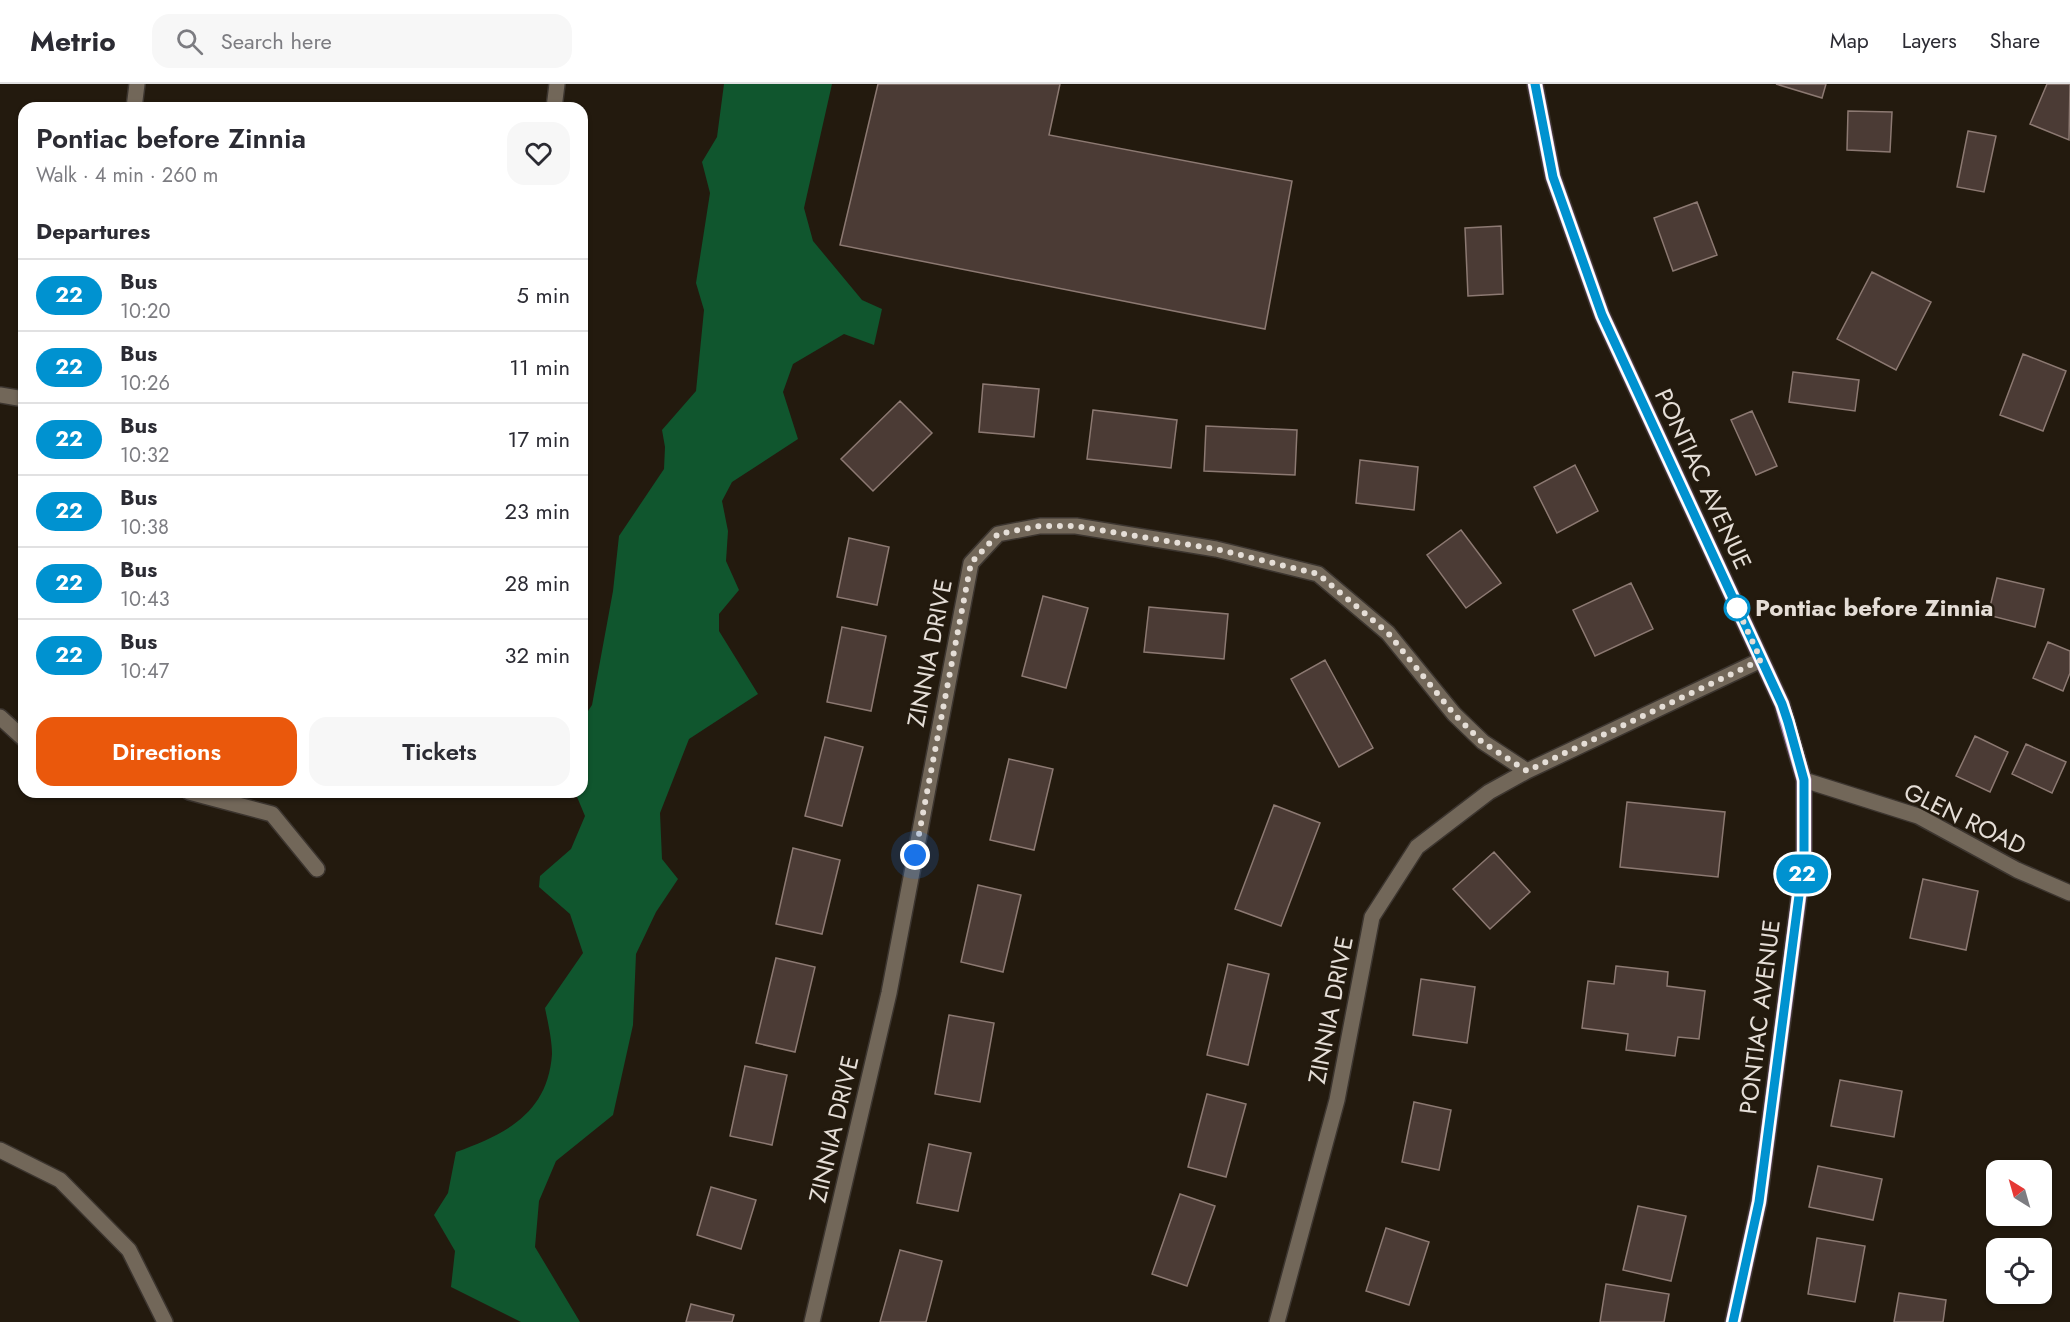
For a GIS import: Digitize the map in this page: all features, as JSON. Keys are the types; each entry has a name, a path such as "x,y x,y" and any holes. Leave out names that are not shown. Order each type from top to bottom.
{"main road":[{"name":"PONTIAC AVENUE","path":"1535,84 1553,177 1602,315 1782,704 1804,780 1804,858 1759,1202 1733,1322"}],"street":[{"path":"135,102 137,84"},
{"path":"555,102 557,84"},
{"path":"0,395 18,398"},
{"name":"ZINNIA DRIVE","path":"812,1322 889,993 971,563 998,534 1040,526 1076,526 1216,549 1318,574 1388,633 1454,714 1482,742 1527,771"},
{"name":"ZINNIA DRIVE","path":"1277,1322 1337,1100 1372,917 1417,847 1489,792 1527,771 1761,660"},
{"path":"0,717 18,734"},
{"name":"GLEN ROAD","path":"1804,780 1918,816 2017,870 2070,893"},
{"path":"212,798 272,814 317,869"},
{"path":"0,1150 60,1180 129,1250 165,1322"}],"green space":[{"path":"724,84 832,84 804,208 813,241 862,300 882,309 874,345 844,334 793,364 783,392 798,439 732,482 722,501 728,531 726,561 739,590 719,614 719,631 758,694 689,739 660,813 662,859 678,879 656,912 636,954 633,1025 613,1115 556,1161 539,1201 535,1247 580,1322 521,1322 451,1287 455,1251 434,1215 448,1193 456,1152 507,1129 533,1106 542,1092 549,1074 552,1054 545,1008 583,953 570,914 539,887 540,876 571,849 585,816 578,798 588,798 588,711 592,705 613,591 619,536 664,469 665,447 662,430 696,391 704,310 696,283 710,193 702,162 717,137"}],"building":[{"path":"878,84 1060,84 1049,135 1292,181 1265,329 840,245"},
{"path":"1776,84 1826,84 1822,98"},
{"path":"2047,84 2070,84 2069,140 2030,124"},
{"path":"1848,111 1892,112 1890,152 1847,150"},
{"path":"1968,131 1996,136 1984,192 1957,187"},
{"path":"1697,202 1717,255 1673,271 1654,218"},
{"path":"1501,226 1503,294 1468,296 1465,228"},
{"path":"1872,272 1931,302 1896,370 1837,339"},
{"path":"2023,354 2066,371 2043,431 2000,415"},
{"path":"1793,372 1859,380 1855,411 1789,402"},
{"path":"983,384 1039,389 1034,437 979,432"},
{"path":"900,401 932,433 873,491 841,459"},
{"path":"1093,410 1177,420 1171,468 1087,459"},
{"path":"1752,411 1777,466 1756,475 1731,420"},
{"path":"1206,426 1297,430 1295,475 1204,471"},
{"path":"1360,460 1418,467 1414,510 1356,503"},
{"path":"1575,465 1598,511 1557,533 1534,487"},
{"path":"1461,530 1501,583 1466,608 1427,555"},
{"path":"849,538 889,547 877,605 837,597"},
{"path":"1997,578 2044,589 2035,627 1988,615"},
{"path":"1631,583 1653,629 1595,656 1573,610"},
{"path":"1043,596 1088,608 1066,688 1022,676"},
{"path":"1149,607 1228,614 1224,659 1144,652"},
{"path":"842,627 886,636 871,711 827,702"},
{"path":"2048,642 2070,651 2070,673 2063,691 2033,678"},
{"path":"1325,660 1373,748 1339,767 1291,679"},
{"path":"1975,736 2008,752 1990,792 1956,776"},
{"path":"825,737 863,747 842,826 805,816"},
{"path":"2026,744 2066,762 2052,793 2012,774"},
{"path":"1009,759 1053,769 1034,850 990,840"},
{"path":"1627,802 1725,812 1718,877 1620,867"},
{"path":"1274,805 1320,823 1281,926 1235,909"},
{"path":"793,848 840,860 822,934 776,924"},
{"path":"1494,852 1530,892 1490,929 1453,889"},
{"path":"1923,879 1978,891 1966,950 1910,938"},
{"path":"978,885 1021,895 1003,972 961,962"},
{"path":"776,958 815,967 795,1052 756,1043"},
{"path":"1228,964 1269,974 1248,1065 1207,1055"},
{"path":"1616,966 1668,972 1667,986 1705,991 1699,1039 1678,1037 1675,1056 1626,1050 1628,1034 1582,1028 1588,981 1614,984"},
{"path":"1421,979 1475,987 1467,1043 1413,1035"},
{"path":"949,1015 994,1023 980,1102 935,1094"},
{"path":"745,1066 787,1075 772,1145 730,1136"},
{"path":"1840,1080 1902,1091 1894,1137 1831,1126"},
{"path":"1207,1094 1246,1104 1226,1177 1188,1167"},
{"path":"1414,1102 1451,1110 1439,1170 1402,1162"},
{"path":"929,1144 971,1153 958,1211 917,1203"},
{"path":"1818,1166 1882,1179 1873,1220 1809,1207"},
{"path":"711,1187 756,1200 741,1249 697,1235"},
{"path":"1180,1194 1215,1206 1187,1286 1152,1274"},
{"path":"1638,1206 1686,1216 1671,1281 1623,1270"},
{"path":"1386,1228 1429,1242 1409,1305 1366,1291"},
{"path":"1817,1238 1865,1246 1855,1302 1808,1294"},
{"path":"900,1250 942,1261 926,1322 880,1322"},
{"path":"1606,1284 1669,1294 1664,1322 1600,1322"},
{"path":"1899,1293 1946,1300 1943,1322 1894,1322"},
{"path":"691,1304 734,1315 732,1322 686,1322"}],"bus line":[{"name":"22","path":"1535,84 1553,177 1602,315 1782,704 1800,759 1804,780 1804,858 1759,1202 1733,1322"}],"place":[{"name":"Pontiac before Zinnia","path":"1737,608"}],"route":[{"path":"915,855 971,563 998,534 1040,526 1076,526 1216,549 1318,574 1388,633 1454,714 1482,742 1527,771 1761,660 1737,608"}]}
